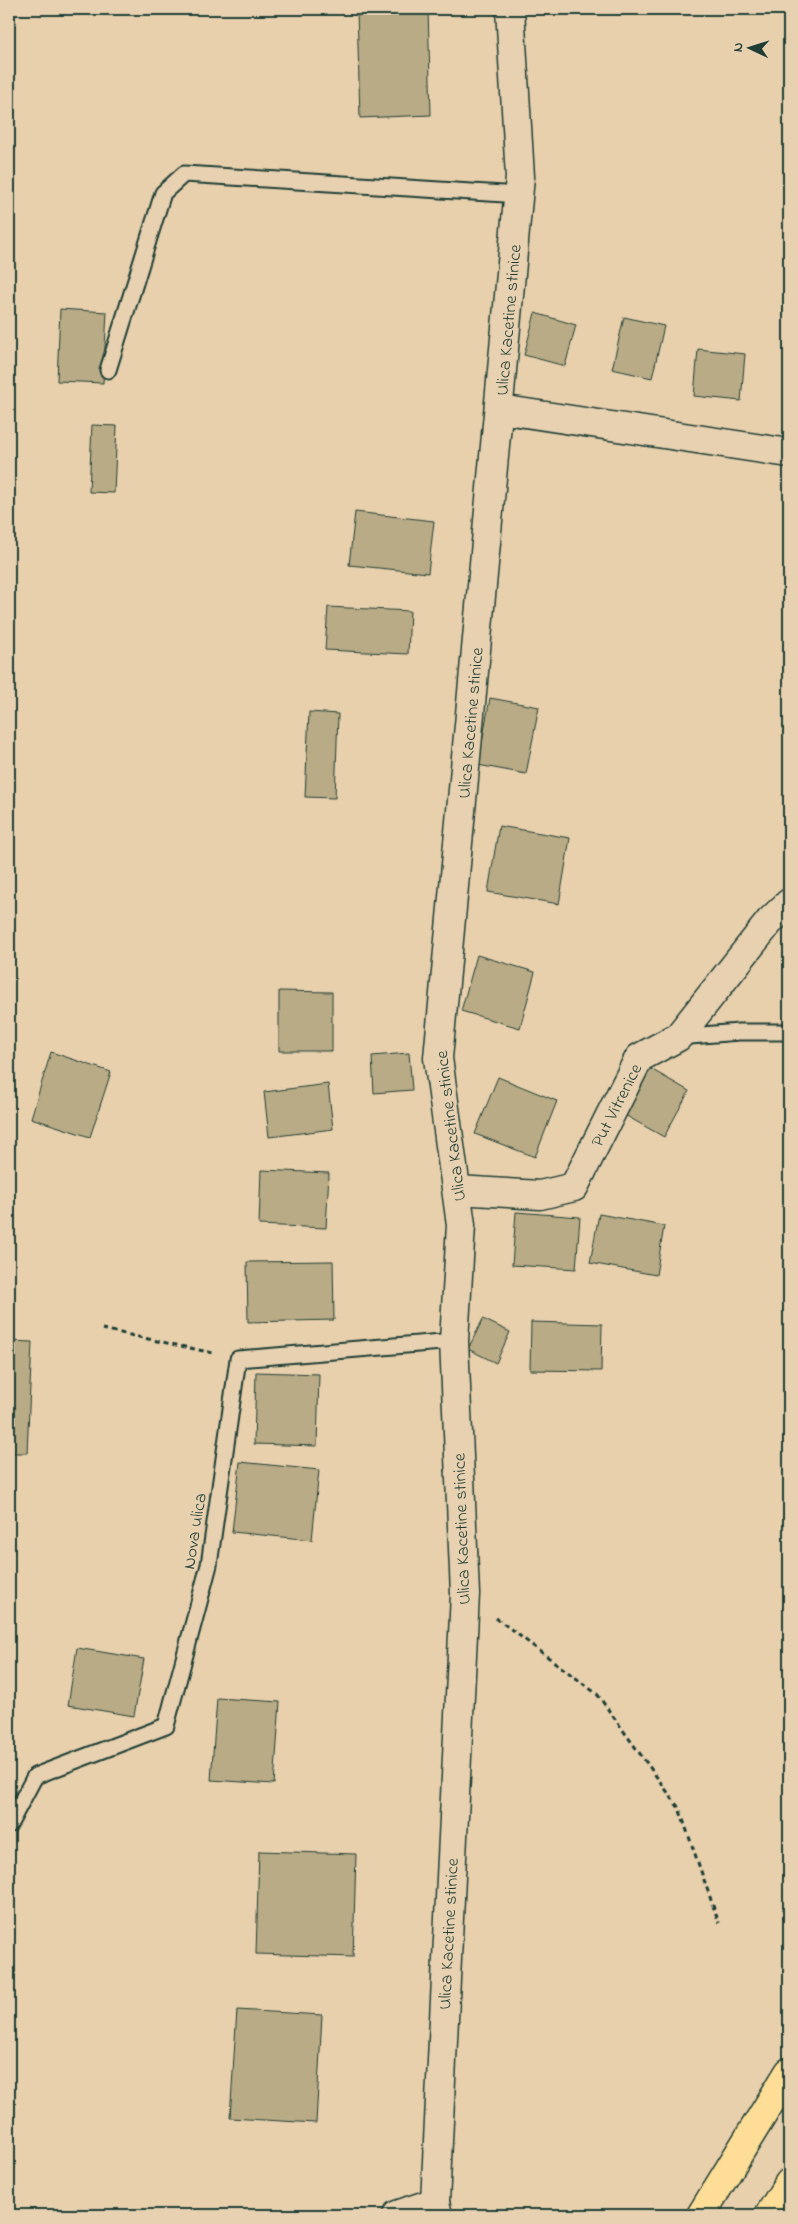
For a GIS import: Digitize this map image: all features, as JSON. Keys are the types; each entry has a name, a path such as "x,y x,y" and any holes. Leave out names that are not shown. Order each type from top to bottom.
{"main road":[{"path":"701,2215 789,2072"},
{"path":"769,2215 789,2183"}],"street":[{"name":"Ulica Kacetine stinice","path":"437,2209 465,1594 454,1341 462,1225 438,1058 519,195 520,177 510,9"},
{"path":"499,409 789,453"},
{"name":"Put Vitrenice","path":"457,1190 540,1195 574,1187 639,1058 678,1037 770,921 789,903"},
{"path":"397,2215 437,2209"}],"lane":[{"path":"108,370 163,193 184,174 519,195"},
{"path":"678,1037 739,1032 789,1032"},
{"path":"238,1359 454,1341"},
{"name":"Nova ulica","path":"9,1825 35,1776 166,1726 209,1565 238,1359"}],"path":[{"path":"102,1329 238,1359"},
{"path":"465,1594 597,1694 679,1808 719,1923"}],"building":[{"path":"357,9 428,9 431,115 360,118"},
{"path":"60,309 107,312 103,383 57,381"},
{"path":"535,313 576,325 565,366 524,355"},
{"path":"624,317 664,326 652,378 612,369"},
{"path":"698,349 745,354 741,401 694,396"},
{"path":"92,425 117,426 114,493 89,492"},
{"path":"355,512 434,521 428,573 349,565"},
{"path":"328,607 410,611 408,654 325,650"},
{"path":"490,698 539,707 526,774 478,765"},
{"path":"309,712 338,714 335,798 305,797"},
{"path":"499,826 570,838 559,904 488,892"},
{"path":"477,955 535,972 520,1028 461,1011"},
{"path":"279,991 332,992 332,1051 279,1051"},
{"path":"51,1052 111,1072 90,1137 31,1118"},
{"path":"409,1053 412,1090 374,1093 372,1056"},
{"path":"649,1068 689,1091 664,1137 623,1114"},
{"path":"498,1077 557,1101 535,1157 475,1134"},
{"path":"328,1084 333,1129 269,1137 264,1092"},
{"path":"261,1170 329,1173 326,1228 259,1225"},
{"path":"516,1212 580,1217 576,1269 512,1265"},
{"path":"599,1214 664,1226 656,1275 590,1263"},
{"path":"333,1261 334,1320 248,1322 247,1262"},
{"path":"483,1319 510,1332 496,1363 468,1349"},
{"path":"531,1322 602,1324 601,1371 530,1370"},
{"path":"9,1341 32,1342 27,1453 9,1453"},
{"path":"256,1372 319,1374 317,1446 254,1444"},
{"path":"240,1462 319,1470 312,1540 232,1532"},
{"path":"77,1648 144,1659 134,1716 68,1705"},
{"path":"217,1698 280,1702 274,1784 211,1780"},
{"path":"259,1851 356,1854 353,1957 256,1954"},
{"path":"237,2010 322,2015 316,2123 230,2118"}]}
